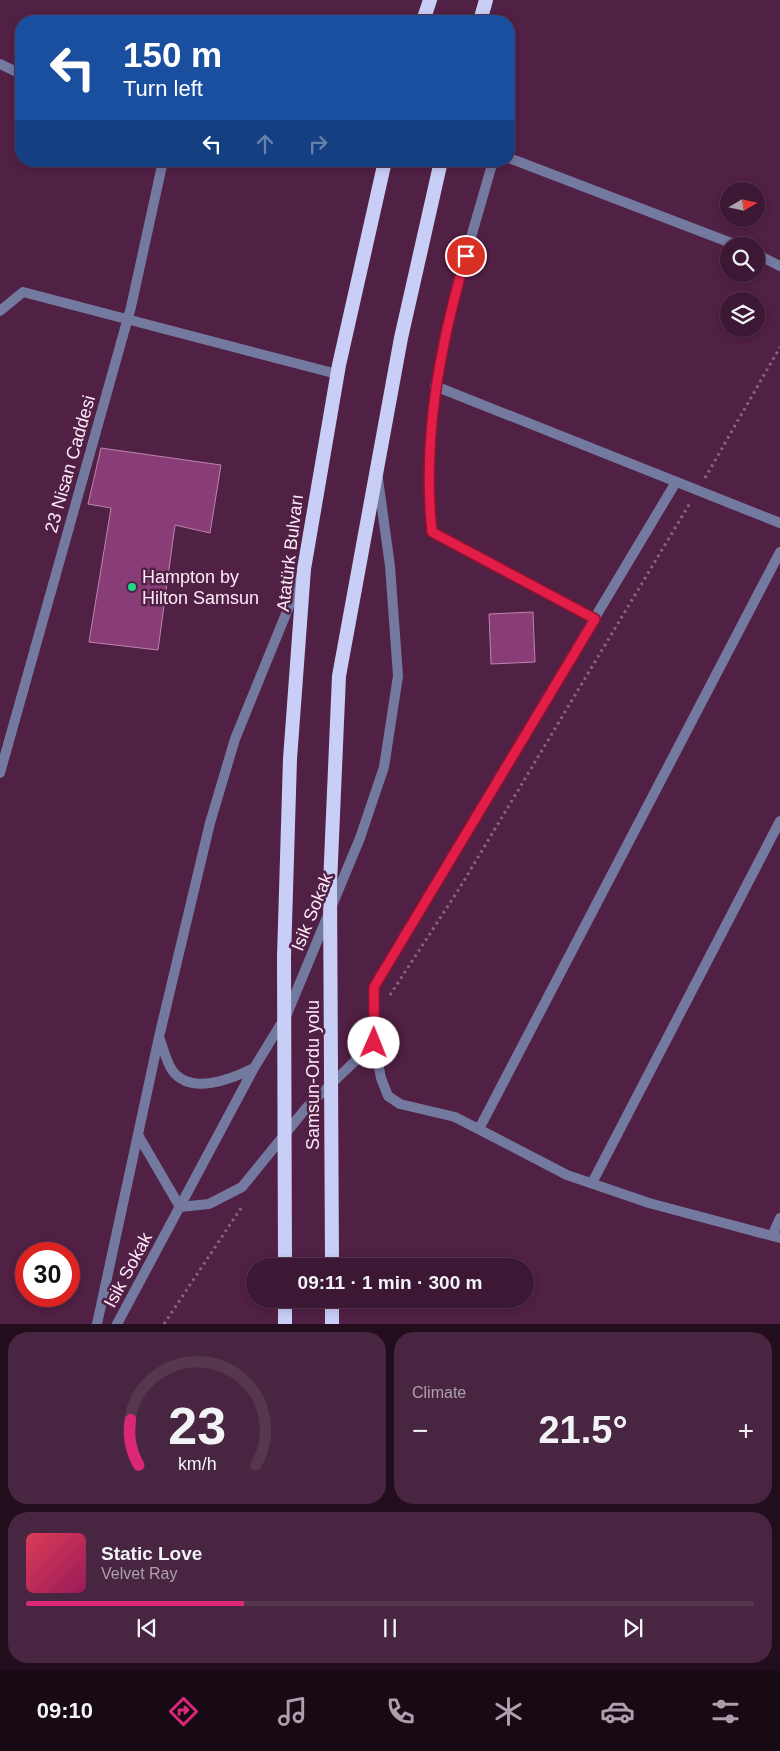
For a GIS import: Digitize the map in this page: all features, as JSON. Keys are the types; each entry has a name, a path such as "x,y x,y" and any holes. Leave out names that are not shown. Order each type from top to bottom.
{"highway":[{"path":"425,15 430,0"},
{"path":"482,15 486,0"},
{"name":"Atatürk Bulvarı","path":"284,957 290,759 304,569 338,374 384,167"},
{"path":"377,474 401,338 440,167"},
{"name":"Samsun-Ordu yolu","path":"332,1258 330,884 339,676 377,474"},
{"name":"Samsun-Ordu yolu","path":"284,957 285,1258"},
{"path":"285,1308 285,1324"},
{"path":"332,1308 332,1324"}],"street":[{"path":"0,64 15,71"},
{"path":"515,160 720,239"},
{"name":"23 Nisan Caddesi","path":"0,773 127,318 162,167"},
{"path":"491,167 455,293 435,386 428,491 432,532 595,619"},
{"path":"765,258 780,266"},
{"path":"0,311 23,292 338,374"},
{"path":"435,386 780,523"},
{"name":"Isik Sokak","path":"117,1324 254,1068 287,1014 360,838 384,767 398,676 390,566 377,474"},
{"path":"676,482 374,987 374,1043 381,1078 388,1096 400,1104 455,1117 566,1174 649,1203 776,1237 780,1218"},
{"path":"479,1129 780,552"},
{"path":"97,1324 159,1037 210,823 235,739 304,569"},
{"path":"592,1183 780,821"},
{"path":"159,1037 172,1071 193,1084 227,1081 254,1068"},
{"path":"138,1135 180,1206 209,1204 242,1186 307,1106 374,1043"}],"building":[{"name":"Hampton by Hilton Samsun","path":"101,448 221,465 210,533 175,525 158,650 89,642 111,508 88,504"},
{"path":"533,612 535,662 491,664 489,614"}],"place":[{"name":"Hampton by Hilton Samsun","path":"132,587"}],"route":[{"path":"374,1043 374,987 595,619 432,532 428,491 435,386 455,293 466,256"}]}
